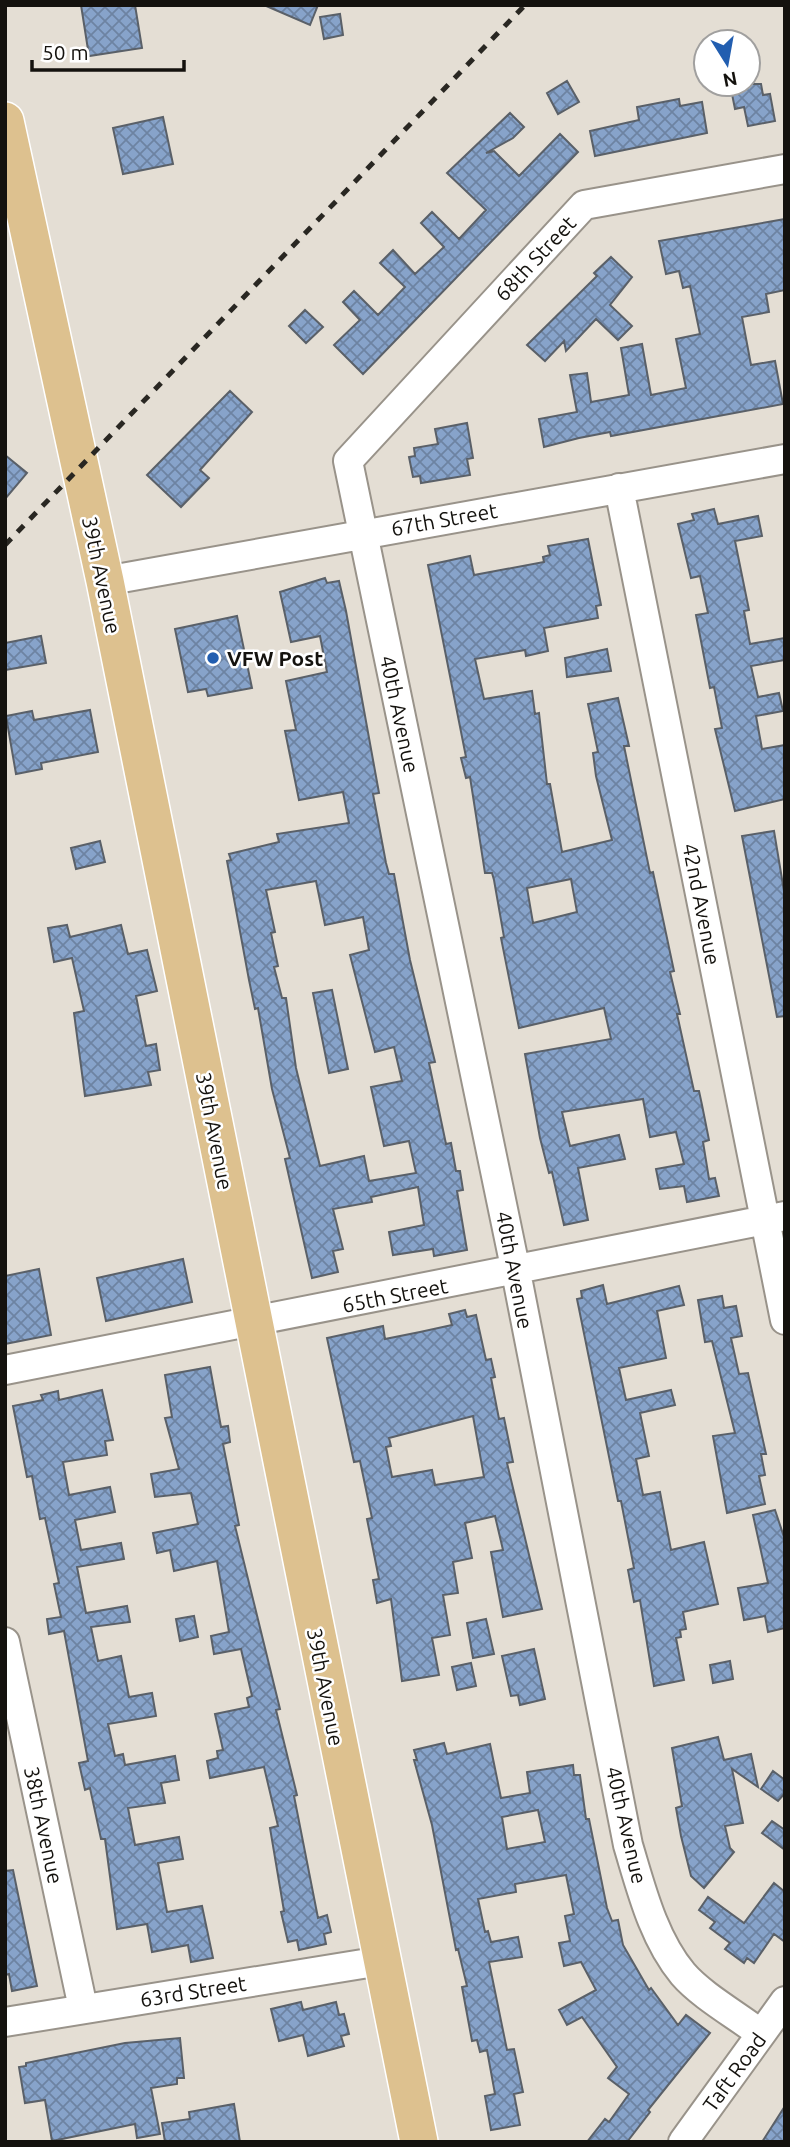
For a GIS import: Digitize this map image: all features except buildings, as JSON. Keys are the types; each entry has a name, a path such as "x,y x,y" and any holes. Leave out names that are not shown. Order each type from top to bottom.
{"main road":[{"name":"39th Avenue","path":"5,121 14,206 105,580 419,2142"}],"street":[{"name":"68th Street","path":"348,461 584,205 785,169"},
{"name":"67th Street","path":"105,580 785,459"},
{"name":"40th Avenue","path":"348,461 516,1272 625,1831 645,1901 662,1940 685,1976 761,2034"},
{"name":"42nd Avenue","path":"619,488 774,1219 785,1320"},
{"name":"65th Street","path":"5,1370 516,1272 774,1219"},
{"name":"38th Avenue","path":"5,1642 83,2008"},
{"name":"63rd Street","path":"5,2022 381,1961"},
{"name":"Taft Road","path":"682,2142 785,2001"}],"railway":[{"path":"5,545 525,5"}],"place":[{"name":"VFW Post","path":"213,658"}]}
